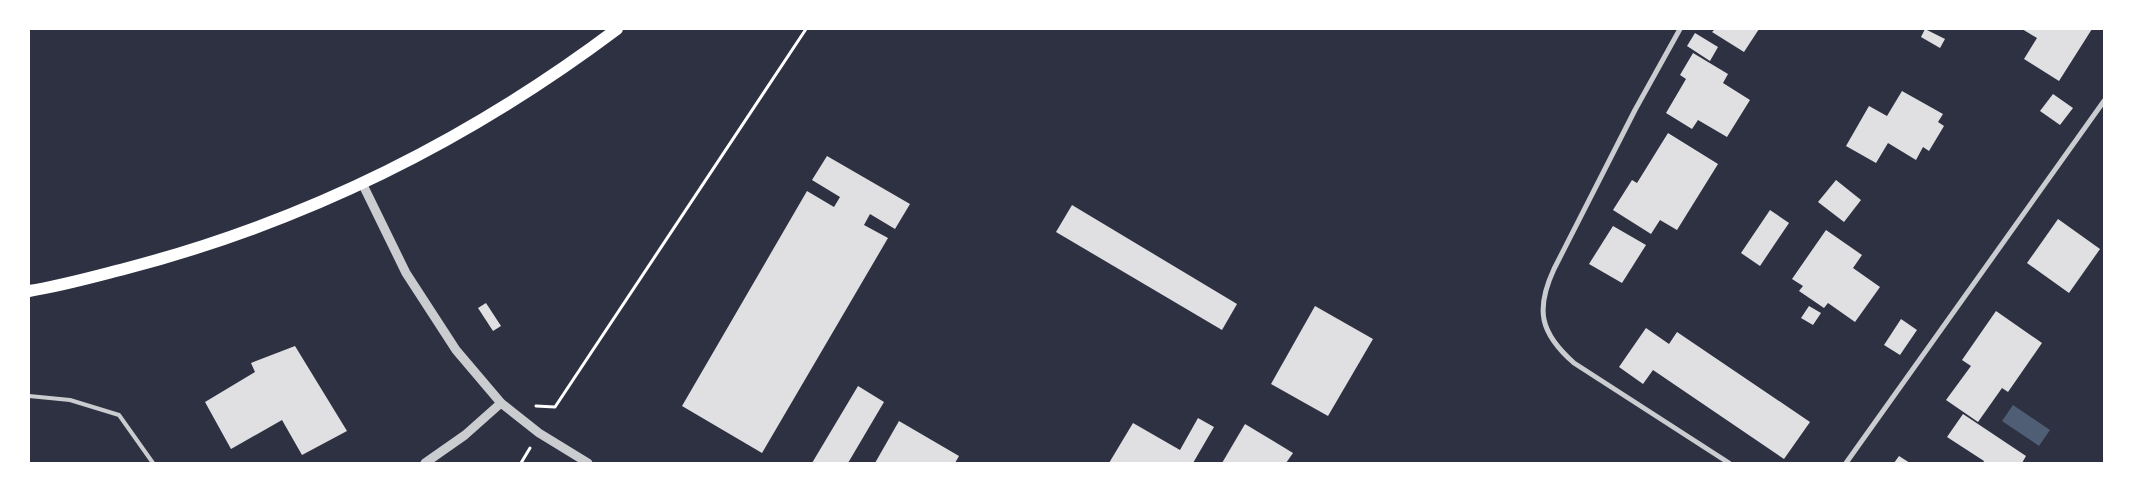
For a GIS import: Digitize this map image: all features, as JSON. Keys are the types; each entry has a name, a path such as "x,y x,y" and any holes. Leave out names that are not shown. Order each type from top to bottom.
{"main road":[{"path":"29,292 183,254 263,226 362,184 427,152 508,104 578,58 617,29"}],"street":[{"path":"1680,29 1635,110 1554,269 1544,290 1542,310 1547,330 1556,348 1574,364 1729,463"},
{"path":"1846,463 2104,101"},
{"path":"362,184 406,273 456,350 501,403 539,433 588,463"},
{"path":"425,463 465,435 501,403"}],"lane":[{"path":"29,396 70,400 119,415 153,463"}],"path":[{"path":"554,407 806,29"}],"water":[{"path":"2013,405 2050,430 2039,446 2002,421"}],"building":[{"path":"1715,29 1759,29 1744,52 1712,32"},
{"path":"1925,29 1945,39 1940,48 1921,37"},
{"path":"2022,29 2092,29 2059,81 2024,59 2037,38"},
{"path":"1695,33 1718,47 1710,61 1687,46"},
{"path":"1693,53 1728,74 1723,83 1750,100 1727,137 1698,120 1692,129 1666,113 1686,79 1680,75"},
{"path":"1902,91 1943,114 1938,122 1944,126 1929,151 1923,147 1916,160 1888,143 1876,163 1846,146 1869,106 1887,116"},
{"path":"2053,94 2073,108 2060,125 2040,111"},
{"path":"1668,133 1718,164 1677,230 1660,220 1651,234 1613,210 1632,180 1637,183"},
{"path":"827,156 910,204 895,229 870,214 864,225 888,238 762,453 682,406 807,191 834,207 840,197 812,180"},
{"path":"1836,180 1861,200 1844,222 1818,202"},
{"path":"1072,205 1237,304 1222,330 1056,232"},
{"path":"1770,210 1789,223 1760,266 1741,253"},
{"path":"2058,219 2100,249 2069,293 2027,263"},
{"path":"1613,226 1646,245 1622,283 1589,264"},
{"path":"1826,230 1862,255 1853,268 1880,287 1855,322 1828,303 1824,308 1799,291 1803,286 1792,279"},
{"path":"486,303 501,326 493,331 478,308"},
{"path":"1315,306 1373,339 1328,416 1271,384"},
{"path":"1809,306 1821,313 1813,325 1801,318"},
{"path":"1996,311 2042,343 2008,392 2002,388 1978,422 1946,400 1971,366 1962,360"},
{"path":"1901,319 1917,330 1900,355 1884,345"},
{"path":"1646,328 1669,344 1677,332 1810,422 1784,459 1653,370 1643,384 1619,367"},
{"path":"295,346 347,431 302,455 282,420 231,449 205,402 255,372 251,363"},
{"path":"858,386 884,402 848,463 812,463"},
{"path":"1963,414 2026,456 2022,463 1983,463 1984,461 1947,437"},
{"path":"1198,418 1214,427 1193,463 1109,463 1133,423 1180,450"},
{"path":"899,421 959,456 955,463 875,463"},
{"path":"1245,424 1293,453 1286,463 1222,463"},
{"path":"1899,456 1910,463 1894,463"}]}
